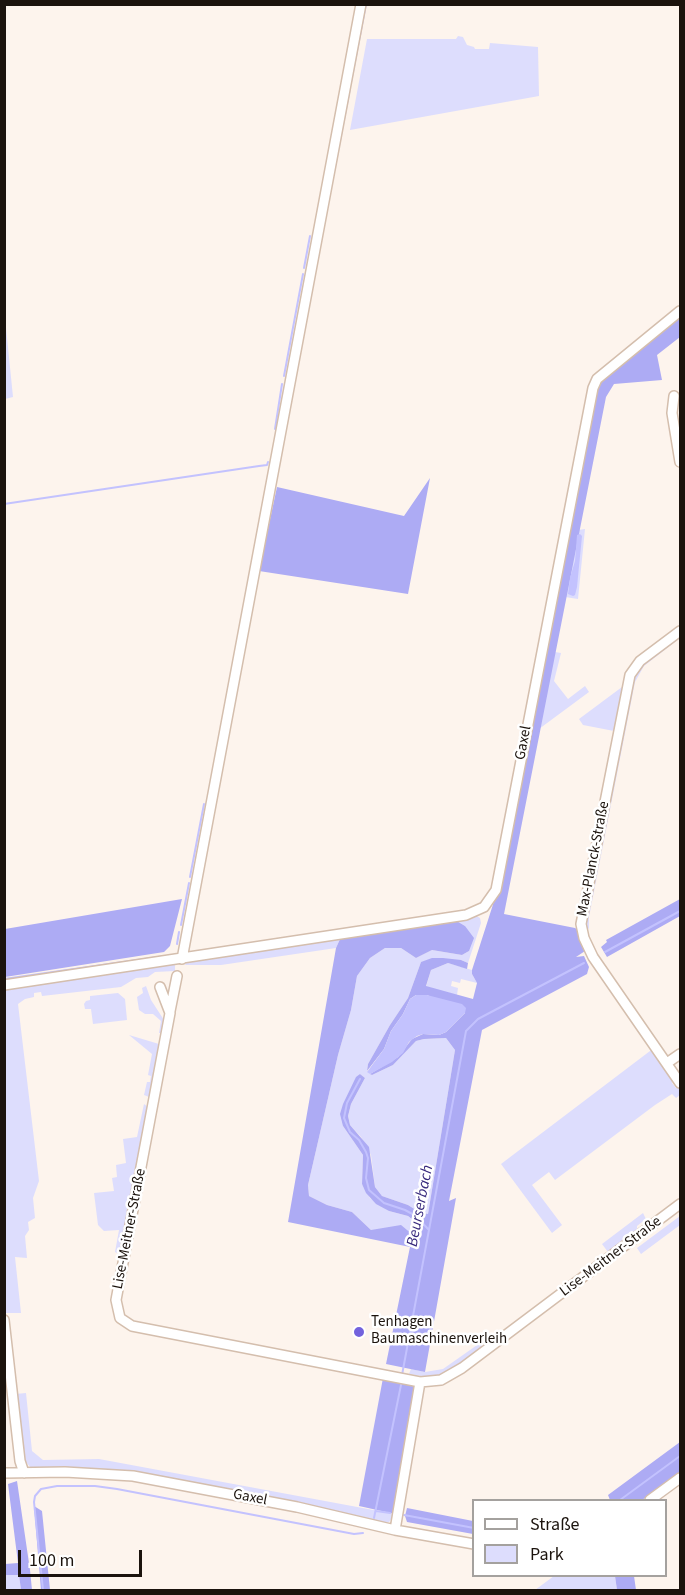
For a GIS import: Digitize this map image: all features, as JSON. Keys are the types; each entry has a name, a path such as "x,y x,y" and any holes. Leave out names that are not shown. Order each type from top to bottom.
{"street":[{"path":"182,959 362,4"},
{"name":"Gaxel","path":"4,985 466,915 484,907 496,890 593,388 597,379 681,311"},
{"path":"674,396 672,413 681,462"},
{"name":"Max-Planck-Straße","path":"681,631 640,661 630,675 581,924 584,938 593,957 681,1083"},
{"name":"Lise-Meitner-Straße","path":"177,976 116,1300 120,1318 126,1323 138,1328 420,1382 441,1380 462,1368 681,1204"},
{"path":"160,987 170,1013"},
{"path":"667,1063 681,1054"},
{"path":"4,1320 20,1461 24,1473"},
{"path":"395,1530 420,1382"},
{"name":"Gaxel","path":"4,1473 96,1473 133,1476 297,1507 395,1530 472,1545"},
{"path":"651,1499 681,1478"}],"green space":[{"path":"458,36 463,37 467,45 475,49 489,49 490,43 538,47 539,96 350,130 367,39 456,39"},
{"path":"5,318 13,397 4,399"},
{"path":"585,529 578,599 565,597 578,530"},
{"path":"680,635 680,638 644,666 635,682 589,917 589,929 586,927 587,916 633,678 645,662"},
{"path":"555,652 561,653 554,681 568,699 585,686 589,692 539,729"},
{"path":"622,687 614,731 583,725 579,719"},
{"path":"475,915 480,918 481,923 468,963 461,960 421,962 408,998 368,1064 367,1071 372,1075 393,1065 416,1041 424,1039 446,1038 455,1050 428,1214 382,1196 375,1187 371,1155 361,1137 350,1125 348,1116 351,1104 365,1078 360,1074 343,1126 363,1155 362,1184 370,1198 389,1211 408,1216 423,1232 413,1235 371,1230 352,1212 327,1205 309,1196 308,1185 338,1055 351,1010 357,976 370,958 385,948 401,948 416,958 432,950 462,955 469,951 465,926 455,920"},
{"path":"341,937 336,948 221,965 185,965 187,961"},
{"path":"172,963 175,965 175,971 155,972 148,977 136,978 121,987 42,996 41,992 34,993 34,997 18,1004 39,1181 33,1198 35,1218 28,1222 29,1230 25,1236 27,1258 15,1257 21,1313 6,1313 5,987"},
{"path":"448,963 472,970 477,983 461,979 460,983 452,981 451,986 458,988 457,995 426,987 431,970"},
{"path":"146,986 151,1000 164,1020 161,1033 159,1033 161,1021 153,1014 145,1014 139,1010 137,997 143,993 142,988"},
{"path":"118,993 125,999 127,1020 93,1024 91,1009 85,1009 84,1004 90,1000 90,996"},
{"path":"129,1035 159,1044 149,1097 144,1095 147,1082 150,1082 151,1076 148,1075 152,1054"},
{"path":"653,1051 676,1088 678,1086 680,1095 676,1098 672,1094 655,1105 555,1180 549,1172 532,1185 562,1225 552,1233 501,1164"},
{"path":"144,1104 148,1107 119,1254 115,1252 119,1230 104,1231 98,1225 94,1193 114,1191 112,1178 117,1177 116,1165 126,1163 123,1139 137,1137"},
{"path":"643,1213 646,1219 637,1226 637,1232 608,1252 602,1244"},
{"path":"680,1216 680,1225 641,1254 637,1248"},
{"path":"490,1336 480,1350 451,1371 440,1376 428,1377 409,1374 411,1369 425,1372 443,1369"},
{"path":"26,1393 32,1451 43,1460 99,1459 395,1514 389,1522 384,1524 116,1470 31,1468 25,1461 15,1394"},
{"path":"4,1575 19,1575 21,1590 5,1590"},
{"path":"553,1577 615,1577 617,1590 535,1590"}],"shaded area":[{"path":"680,314 680,337 657,355 662,380 614,384 606,397 504,914 575,928 578,930 585,951 576,957 584,956 589,967 587,974 482,1030 449,1201 456,1198 425,1372 386,1364 410,1247 288,1222 336,948 341,937 455,920 465,926 474,938 469,951 462,955 432,950 416,958 401,948 385,948 370,958 357,976 351,1010 338,1055 308,1185 309,1196 327,1205 352,1212 371,1230 401,1225 413,1235 422,1232 417,1223 408,1216 389,1211 376,1204 366,1193 362,1184 363,1155 343,1126 340,1114 356,1077 360,1074 365,1078 351,1104 348,1116 350,1125 369,1147 375,1187 382,1196 428,1214 455,1050 446,1038 416,1041 393,1065 370,1074 398,1057 412,1039 423,1034 439,1035 446,1032 465,1013 427,995 416,995 410,999 391,1031 384,1049 367,1071 368,1064 408,998 421,962 432,958 443,958 468,963 467,969 448,963 431,970 426,986 473,999 477,983 472,970 497,892 596,387 603,377"},
{"path":"430,478 408,594 259,571 277,487 404,516"},
{"path":"577,535 582,536 577,587 573,596 568,594 575,561"},
{"path":"182,899 170,946 164,952 5,977 5,929"},
{"path":"680,899 680,916 607,957 601,947 607,942 606,940"},
{"path":"416,995 427,995 462,1004 466,1008 465,1013 446,1032 439,1035 417,1036 392,1062 370,1074 367,1072 384,1049 391,1031 410,999"},
{"path":"383,1378 414,1385 395,1514 359,1506"},
{"path":"680,1442 680,1474 643,1499 610,1499 608,1495"},
{"path":"17,1481 32,1590 21,1590 19,1575 5,1575 5,1564 18,1563 8,1484"},
{"path":"34,1506 42,1511 50,1590 41,1590"},
{"path":"407,1508 472,1521 472,1534 407,1522 405,1516"},
{"path":"615,1577 634,1577 636,1590 617,1590"}],"waterway":[{"path":"351,82 366,4"},
{"path":"332,182 350,88"},
{"path":"304,268 310,236"},
{"path":"284,376 303,274"},
{"path":"275,429 282,384"},
{"path":"4,504 267,465 268,462"},
{"path":"190,877 204,804"},
{"path":"181,925 189,883"},
{"name":"Beurserbach","path":"605,952 680,911"},
{"path":"177,944 179,932"},
{"path":"4,979 165,956"},
{"name":"Beurserbach","path":"402,1375 466,1031 478,1019 584,963"},
{"path":"360,1079 347,1103 344,1118 350,1132 359,1140 366,1152 368,1158 366,1178 369,1190 384,1203 416,1216 428,1229"},
{"name":"Beurserbach","path":"374,1518 402,1380"},
{"path":"621,1499 680,1456"},
{"name":"Beurserbach","path":"43,1590 34,1502 35,1496 41,1489 57,1486 95,1486 117,1489 354,1534 363,1533"},
{"path":"376,1511 390,1513"},
{"path":"404,1515 472,1528"}],"place":[{"name":"Tenhagen Baumaschinenverleih","path":"359,1332"}]}
